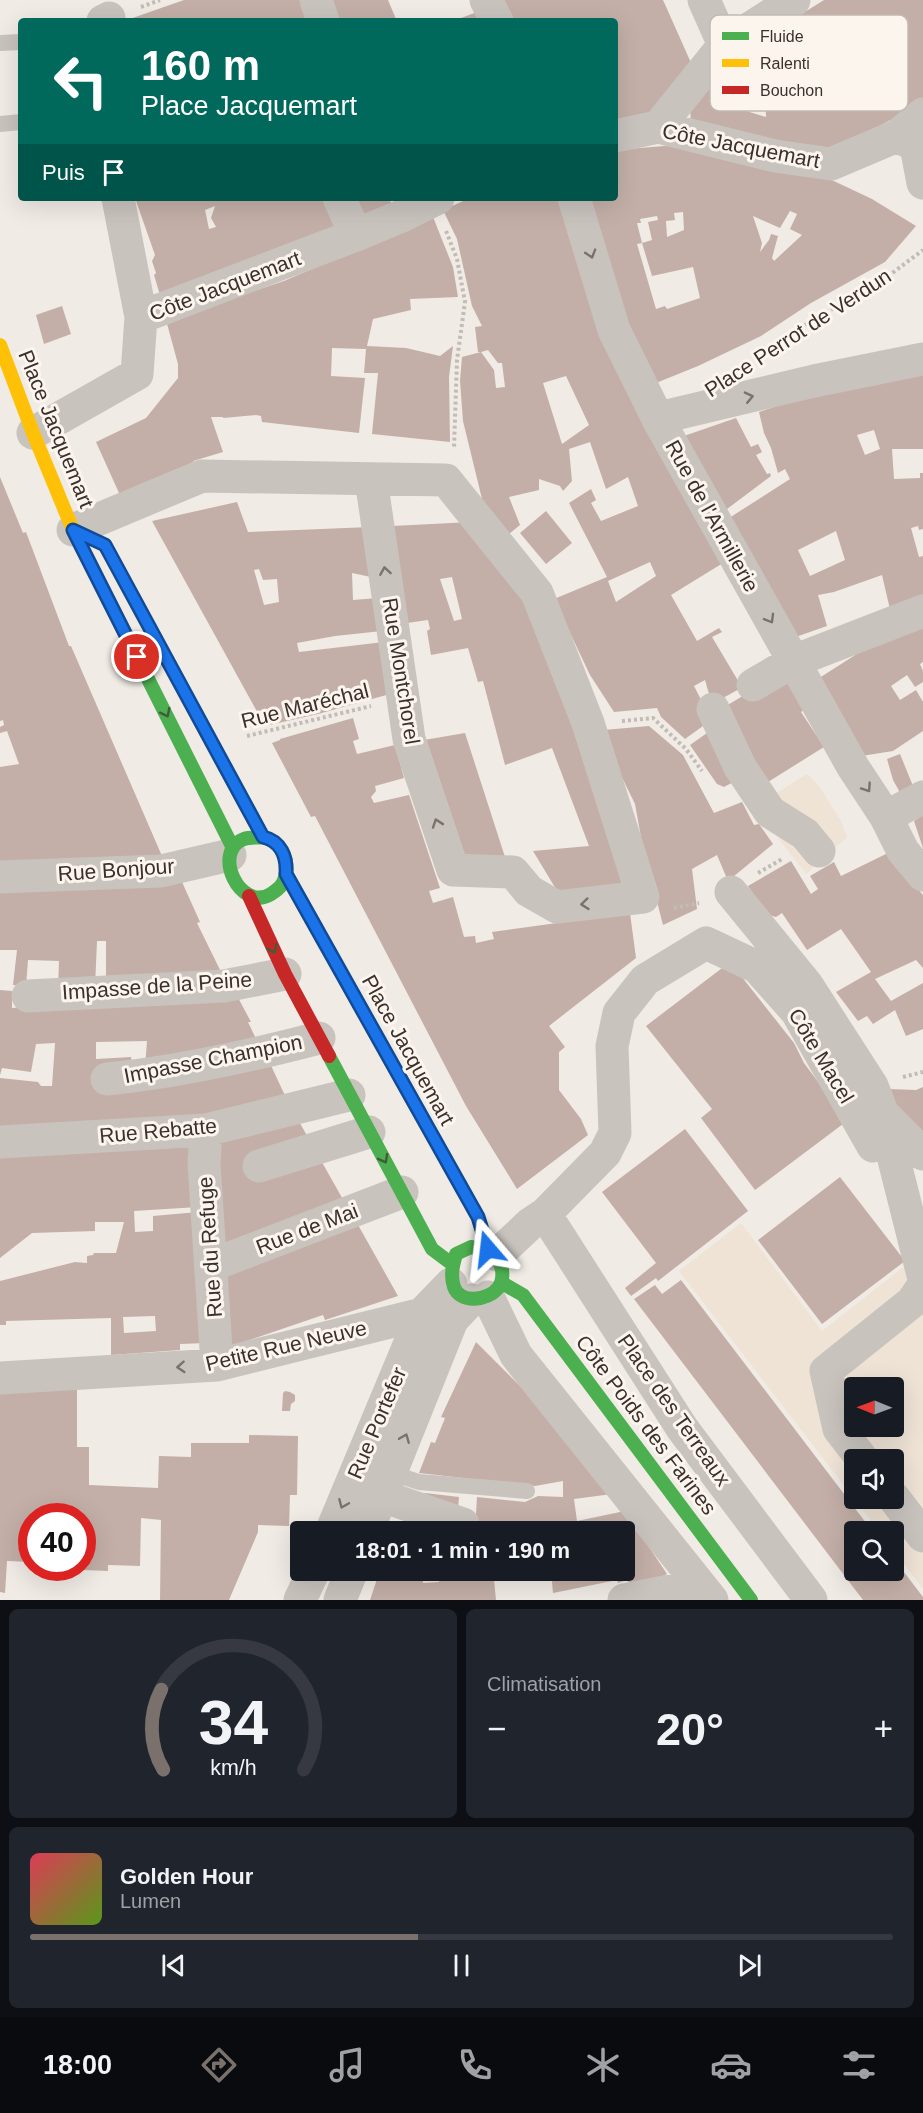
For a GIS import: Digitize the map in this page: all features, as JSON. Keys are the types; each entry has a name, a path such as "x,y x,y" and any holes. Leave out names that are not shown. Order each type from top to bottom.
{"street":[{"path":"316,0 322,18"},
{"path":"486,0 495,18"},
{"path":"704,0 711,15"},
{"path":"771,15 794,0"},
{"path":"658,127 710,62"},
{"path":"923,114 897,136 916,146 923,183"},
{"name":"Côte Jacquemart","path":"618,135 658,127 775,156 831,164 897,136"},
{"path":"119,201 141,317"},
{"path":"340,201 356,235"},
{"name":"Côte Jacquemart","path":"33,433 137,374 141,317 356,235 401,206 424,201"},
{"name":"Rue de l'Armillerie","path":"575,201 614,330 665,418 853,768 886,817 903,851 923,875"},
{"name":"Place Jacquemart","path":"0,345 33,433 91,538 213,744 263,837 275,842 282,850 286,874 478,1217 469,1285"},
{"name":"Place Perrot de Verdun","path":"665,418 814,381 923,359"},
{"path":"91,538 202,476 446,480 537,593 588,723"},
{"name":"Rue Montchorel","path":"371,479 409,739 453,870 513,872 529,891 557,907 643,897 588,723"},
{"name":"Place Jacquemart","path":"91,538 232,851 230,871 233,882 249,896 285,974 432,1249 469,1285"},
{"path":"753,685 794,661 923,611"},
{"path":"713,709 740,767 770,812 805,834 819,851"},
{"path":"886,817 923,797"},
{"path":"232,851 247,837 263,837"},
{"name":"Rue Bonjour","path":"0,877 161,871 232,851"},
{"path":"249,896 272,895 281,886 286,874"},
{"path":"731,892 807,984 872,1086 882,1112 923,1275"},
{"name":"Côte Macel","path":"469,1285 530,1224 545,1214 605,1153 615,1133 612,1046 618,1013 645,980 706,943 757,967 797,1012 873,1146"},
{"name":"Impasse de la Peine","path":"28,996 224,986 285,974"},
{"name":"Impasse Champion","path":"107,1079 145,1075 320,1038"},
{"name":"Rue Rebatte","path":"0,1142 206,1130 350,1095"},
{"path":"882,1112 923,1154"},
{"name":"Rue du Refuge","path":"206,1130 204,1163 217,1365"},
{"path":"259,1166 369,1132"},
{"name":"Rue de Mai","path":"212,1265 402,1192"},
{"name":"Place des Terreaux","path":"545,1214 682,1428 811,1600"},
{"path":"469,1285 516,1355 706,1593"},
{"name":"Petite Rue Neuve","path":"0,1378 217,1365 469,1285"},
{"name":"Rue Portefer","path":"372,1521 469,1285"},
{"name":"Rue Portefer","path":"337,1521 469,1285"},
{"name":"Côte Poids des Farines","path":"469,1285 523,1295 751,1600"},
{"path":"854,1449 839,1429 826,1371 912,1302 923,1286"},
{"path":"386,1485 457,1521"},
{"path":"902,1509 923,1536"},
{"path":"300,1600 309,1581"},
{"path":"340,1600 348,1581"},
{"path":"624,1600 706,1593"}],"lane":[{"path":"0,43 18,42"},
{"path":"0,124 18,122"},
{"path":"386,1485 418,1482 527,1491"}],"path":[{"name":"Place Perrot de Verdun","path":"748,362 786,336 888,277 923,250"},
{"path":"446,480 456,441 457,360 465,302 457,259"},
{"name":"Rue Maréchal","path":"213,744 404,698"},
{"path":"588,723 653,718 686,749 704,774"}],"shaded area":[{"path":"807,774 819,786 841,821 847,837 806,874 754,807"},
{"path":"741,1223 822,1331 911,1261 923,1305 923,1589 904,1564 904,1521 871,1521 862,1509 904,1509 904,1449 844,1449 844,1486 679,1271"}],"building":[{"path":"184,0 311,0 317,18 133,18"},
{"path":"332,0 388,0 396,18 339,18"},
{"path":"497,0 663,0 696,74 665,107 618,123 618,18 506,18"},
{"path":"824,0 923,0 923,102 908,110 908,15 800,15"},
{"path":"477,12 479,18 461,18"},
{"path":"710,79 710,111 746,111 766,117 766,111 907,111 831,153 691,127 690,101"},
{"path":"689,144 819,174 872,199 916,226 885,262 811,303 761,336 656,383 622,320 590,201 618,201 618,150","holes":["790,211 797,214 790,229 802,235 774,261 772,258 778,236 771,234 760,252 762,243 753,216 780,228","683,212 684,230 667,237 666,221 675,220 674,213","657,216 658,220 648,222 652,240 642,243 637,223 641,223 640,219","642,243 652,276 693,267 700,298 667,309 665,306 656,309 637,244"]},
{"path":"136,201 332,201 345,228 160,295 152,261 155,255","holes":["215,206 211,218 216,227 209,229 205,210"]},
{"path":"347,201 390,201 393,207 358,223"},
{"path":"463,201 566,201 723,563 671,595 697,641 719,628 722,632 712,637 740,684 752,682 712,704 705,680 694,686 741,778 724,787 717,784 690,745 707,733 703,726 685,739 661,717 657,708 614,712 590,675 554,599 607,577 569,503 591,489 596,500 591,503 601,521 638,506 628,477 606,489 590,442 569,449 572,481 563,491 560,486 539,479 539,490 509,497 520,525 509,534 483,503 463,421 460,381 462,357 481,352 478,352 475,327 482,326 472,306 457,239 443,210","holes":["488,350 498,363 502,363 505,387 496,388 494,370 481,352","566,376 589,425 562,444 543,383","650,562 656,576 616,602 608,581"]},
{"path":"433,217 453,267 458,297 410,299 411,310 373,319 367,346 406,348 440,356 453,346 449,377 450,442 372,434 378,373 364,373 366,349 332,348 331,376 365,378 359,433 262,422 261,416 256,415 211,417 223,452 193,461 196,467 124,504 96,442 146,418 178,378 178,364 166,320 284,281"},
{"path":"62,306 71,334 44,344 36,315"},
{"path":"923,372 923,449 892,449 894,479 920,478 920,473 923,473 923,529 919,530 918,526 911,528 919,557 923,556 923,605 892,618 882,575 834,592 818,595 827,626 787,640 726,520 790,479 785,469 778,473 759,412 798,399","holes":["874,430 880,449 865,455 857,435","836,531 845,560 810,576 798,550"]},
{"path":"736,418 751,447 758,444 762,452 756,455 767,474 770,473 771,476 723,512 684,436"},
{"path":"0,477 23,533 26,532 69,646 71,646 165,863 0,870 0,767 19,764 7,731 0,733 0,727 4,725 3,720 0,721"},
{"path":"237,502 248,532 370,527 376,578 352,573 353,600 378,598 382,631 297,643 299,652 384,642 390,694 265,726 152,521","holes":["259,569 263,580 277,579 279,602 264,605 254,570"]},
{"path":"546,511 572,543 546,564 520,533"},
{"path":"471,522 525,591 627,883 559,894 533,851 589,846 552,748 505,765 483,681 478,682 468,648 431,655 427,631 430,629 428,620 400,624 392,526","holes":["452,577 462,619 454,621 440,579"]},
{"path":"923,621 923,662 920,664 923,671 923,682 915,687 907,675 891,686 900,700 916,690 923,702 923,731 893,751 855,757 810,684 877,641"},
{"path":"781,673 804,710 801,712 824,747 755,790 716,712"},
{"path":"353,718 359,739 353,741 357,754 395,745 404,778 375,786 376,791 371,797 374,803 409,795 440,888 429,891 433,903 453,897 464,937 475,936 476,943 494,939 492,932 630,913 636,958 549,1026 565,1047 559,1052 559,1090 581,1119 588,1135 517,1189 466,1106 315,816 311,817 272,743"},
{"path":"649,726 683,755 714,813 742,802 754,825 759,824 773,844 728,881 717,855 692,869 697,909 663,925 642,843 635,804 610,753 604,730"},
{"path":"465,733 505,857 464,860 424,740"},
{"path":"900,754 915,791 903,798 893,780 887,759"},
{"path":"923,815 923,848 914,821"},
{"path":"886,854 923,895 923,968 916,960 875,979 891,1001 923,983 923,1029 906,1036 895,1010 873,1024 867,1016 858,1021 836,992 871,972 841,929 807,950 782,913 776,917 766,914 748,886 791,861 811,894 818,889 810,876 834,862 841,876"},
{"path":"182,882 200,922 197,923 224,978 106,986 106,941 97,941 95,987 58,989 59,961 28,960 26,986 13,985 17,950 0,950 0,890"},
{"path":"730,962 794,1043 804,1063 847,1121 755,1190 701,1118 712,1109 646,1026"},
{"path":"0,990 12,991 12,1008 235,992 251,1022 248,1022 260,1047 145,1068 147,1041 96,1042 96,1059 131,1057 133,1070 267,1057 288,1102 232,1116 0,1133 0,1078 38,1082 41,1086 52,1086 55,1043 36,1044 31,1072 2,1068 0,1075"},
{"path":"923,1087 923,1142 907,1128 889,1089 916,1090"},
{"path":"297,1118 345,1203 223,1255 210,1163 222,1137"},
{"path":"685,1129 748,1211 658,1281 656,1278 631,1296 625,1288 656,1263 602,1192"},
{"path":"194,1141 198,1207 134,1211 135,1232 153,1231 153,1216 198,1212 206,1343 180,1344 180,1350 111,1355 111,1318 6,1321 6,1325 0,1325 0,1281 75,1262 87,1263 87,1256 94,1253 116,1253 124,1222 95,1222 95,1231 32,1233 0,1258 0,1151","holes":["155,1316 156,1331 124,1333 123,1317"]},
{"path":"840,1177 905,1261 822,1324 758,1240"},
{"path":"353,1216 398,1296 325,1320 323,1315 229,1347 224,1266"},
{"path":"681,1280 844,1494 844,1509 855,1509 865,1521 844,1521 844,1575 634,1299 655,1285 662,1294"},
{"path":"476,1342 565,1431 612,1494 574,1499 577,1521 476,1521 477,1497 525,1502 538,1496 563,1497 563,1481 535,1486 419,1473 431,1442 435,1443 445,1418 441,1417"},
{"path":"77,1384 77,1447 89,1447 89,1485 158,1488 159,1456 191,1457 191,1443 249,1443 249,1435 298,1436 297,1495 290,1495 289,1526 258,1525 258,1532 229,1600 160,1600 161,1520 141,1518 140,1566 108,1565 108,1571 96,1571 96,1503 18,1503 18,1561 7,1561 5,1593 0,1592 0,1390"},
{"path":"285,1391 295,1395 290,1411 282,1411"},
{"path":"425,1493 459,1497 458,1508 420,1498"},
{"path":"625,1511 632,1521 577,1521"},
{"path":"408,1515 418,1521 405,1521"},
{"path":"635,1526 667,1574 659,1578 629,1583 628,1581 635,1581"},
{"path":"904,1572 923,1597 923,1600 863,1600 849,1581 904,1581"},
{"path":"376,1581 423,1581 423,1583 494,1581 496,1600 370,1600"},
{"path":"552,1581 612,1581 553,1593"}],"traffic: fast":[{"path":"134,651 233,848"},
{"path":"225,767 263,837 275,843 285,858 286,870 282,885 271,894 260,898 249,895 240,888 230,867 230,855 234,846 244,839 263,837"},
{"path":"286,874 478,1217 488,1249"},
{"path":"329,1056 432,1249 452,1264"},
{"path":"471,1247 491,1253 498,1260 502,1270 502,1280 498,1288 488,1296 474,1299 457,1292 452,1278 456,1254 471,1247"},
{"path":"502,1283 523,1295 751,1600"}],"traffic: slow":[{"path":"0,345 73,530 134,651"},
{"path":"112,558 225,767"}],"traffic: jam":[{"path":"249,896 285,974 329,1056"}],"route":[{"path":"137,657 73,530 105,545 263,837 275,842 282,850 286,874 478,1217 488,1249"}]}
